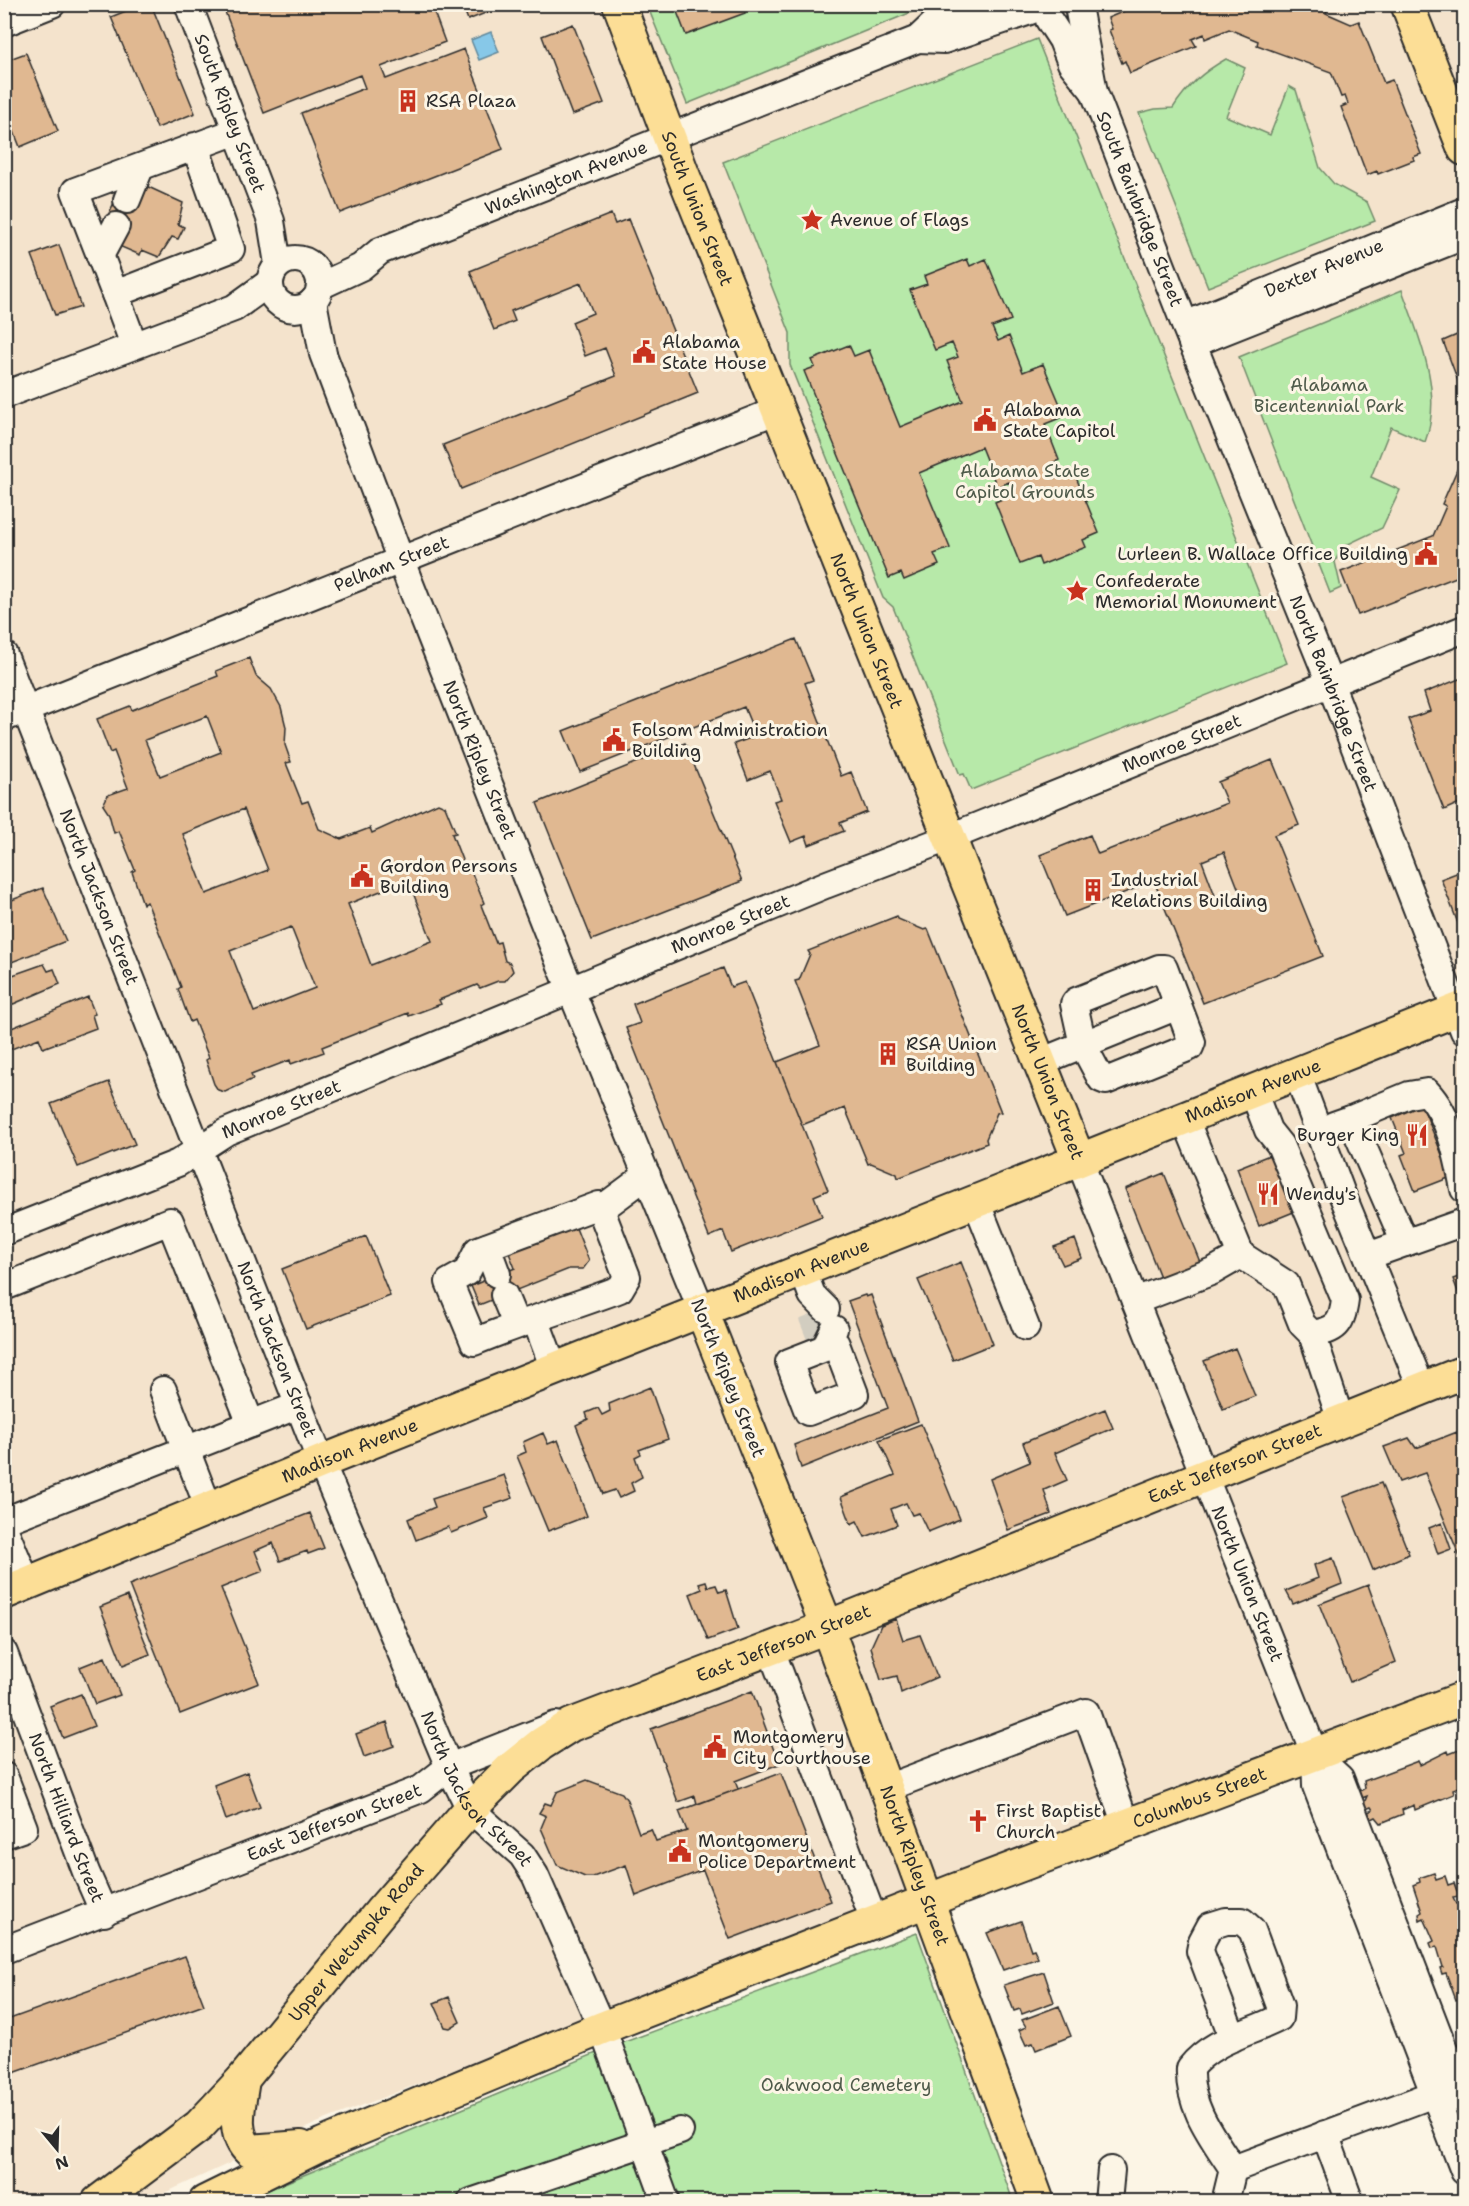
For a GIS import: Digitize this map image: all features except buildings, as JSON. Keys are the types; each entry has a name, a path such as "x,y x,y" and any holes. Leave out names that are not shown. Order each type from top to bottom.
{"main road":[{"name":"South Union Street","path":"619,4 778,410"},
{"path":"1407,4 1464,149"},
{"name":"North Union Street","path":"778,410 1079,1160"},
{"name":"Madison Avenue","path":"16,1588 321,1462 702,1311 820,1318 976,1202 1297,1073 1462,1016"},
{"name":"North Ripley Street","path":"702,1311 827,1627 1038,2202"},
{"name":"East Jefferson Street","path":"627,1702 827,1627 1464,1372"},
{"name":"Columbus Street","path":"602,2028 1126,1825 1464,1698"},
{"name":"Upper Wetumpka Road","path":"98,2202 198,2126 243,2079 382,1910 470,1809 511,1768 541,1744 571,1725 627,1702"},
{"path":"205,2202 323,2144 602,2028"},
{"path":"243,2079 237,2127 240,2142 250,2151 265,2152 323,2144"}],"street":[{"path":"4,23 52,4"},
{"name":"South Ripley Street","path":"188,4 401,561"},
{"name":"Washington Avenue","path":"4,395 296,284 361,267 380,251 669,135 918,39 937,21 981,4"},
{"name":"Washington Avenue","path":"918,39 944,40 1035,12 1067,16 1078,5"},
{"name":"South Bainbridge Street","path":"1078,5 1094,92 1188,334"},
{"name":"South Bainbridge Street","path":"1035,12 1062,40 1071,63 1094,92"},
{"path":"134,345 75,191 237,131"},
{"path":"115,294 231,249 195,146"},
{"path":"127,200 140,168"},
{"name":"Dexter Avenue","path":"1188,334 1464,211"},
{"path":"100,256 116,226"},
{"name":"Dexter Avenue","path":"1188,334 1464,236"},
{"name":"North Bainbridge Street","path":"1188,334 1462,1016"},
{"name":"Pelham Street","path":"15,714 778,410"},
{"name":"North Ripley Street","path":"401,561 702,1311"},
{"name":"Monroe Street","path":"4,1232 178,1163 226,1132 571,989 1464,629"},
{"name":"North Jackson Street","path":"4,655 15,714 198,1148 321,1462 449,1767 470,1809 522,1855 535,1875 602,2028 666,2202"},
{"path":"1164,968 1178,1006 1192,1042 1190,1047 1106,1081 1101,1079 1083,1045 1074,1004 1076,1001 1164,968"},
{"path":"1040,1062 1178,1006"},
{"path":"1297,1073 1422,1389"},
{"path":"1253,1091 1268,1130 1280,1145 1345,1300 1343,1317 1331,1330 1312,1334"},
{"path":"1319,1131 1409,1095 1427,1092 1440,1105 1460,1165 1464,1189"},
{"path":"1185,1119 1241,1255 1286,1284 1302,1324 1312,1334 1341,1421"},
{"path":"1351,1119 1405,1243"},
{"name":"North Union Street","path":"1079,1160 1315,1755"},
{"path":"600,1210 647,1175"},
{"path":"1368,1257 1457,1225 1464,1199"},
{"path":"976,1202 1026,1327"},
{"path":"599,1205 600,1210 627,1277 620,1289 474,1342 449,1282 467,1272 478,1250 599,1205"},
{"path":"4,1287 170,1221 251,1424"},
{"path":"487,1247 500,1284 554,1369"},
{"path":"1136,1301 1213,1271 1241,1255"},
{"path":"163,1390 209,1509"},
{"path":"4,1521 299,1405"},
{"path":"4,1528 16,1588"},
{"path":"770,1647 876,1923"},
{"name":"North Hilliard Street","path":"4,1653 43,1760 104,1913"},
{"name":"East Jefferson Street","path":"4,1950 421,1789 449,1767 579,1716 627,1702"},
{"path":"887,1788 1086,1712 1126,1825"},
{"path":"1233,2169 1434,2093 1461,2093 1340,1778 1315,1755"},
{"path":"1315,1755 1316,1786 1464,2171"},
{"path":"4,1835 24,1828 4,1775 43,1760"},
{"path":"1225,2202 1233,2169 1204,2127 1189,2080 1190,2068 1198,2058 1214,2046 1233,2038"},
{"path":"471,2202 680,2131"},
{"path":"1325,2134 1350,2202"},
{"path":"1108,2202 1111,2170"}],"shaded area":[{"path":"5,5 1464,5 1464,1687 904,1897 319,2122 147,2201 5,2202"}],"green space":[{"path":"647,5 929,5 687,104"},
{"name":"Alabama State Capitol Grounds","path":"1037,39 1287,663 971,790 964,774 960,775 893,607 883,598 790,365 790,333 723,162"},
{"path":"1226,59 1245,68 1226,116 1270,135 1289,86 1296,90 1320,168 1334,184 1367,202 1375,221 1208,287 1139,113 1173,108 1196,80"},
{"name":"Alabama Bicentennial Park","path":"1402,290 1422,346 1431,384 1430,423 1425,442 1391,427 1371,477 1400,490 1382,528 1342,547 1335,562 1341,588 1330,593 1239,357"},
{"name":"Oakwood Cemetery","path":"917,1933 1013,2201 239,2202 606,2049"}],"water":[{"path":"491,32 499,52 479,60 471,40"}],"tunnel":[{"path":"811,1315 819,1335"}],"place":[{"name":"RSA Plaza","path":"408,101"},
{"name":"Avenue of Flags","path":"812,220"},
{"name":"Alabama State House","path":"644,352"},
{"name":"Alabama State Capitol","path":"985,420"},
{"name":"Lurleen B. Wallace Office Building","path":"1426,554"},
{"name":"Confederate Memorial Monument","path":"1077,591"},
{"name":"Folsom Administration Building","path":"614,740"},
{"name":"Gordon Persons Building","path":"362,876"},
{"name":"Industrial Relations Building","path":"1093,890"},
{"name":"RSA Union Building","path":"888,1054"},
{"name":"Burger King","path":"1417,1135"},
{"name":"Wendy's","path":"1268,1194"},
{"name":"Montgomery City Courthouse","path":"715,1747"},
{"name":"First Baptist Church","path":"978,1821"},
{"name":"Montgomery Police Department","path":"680,1851"}]}
